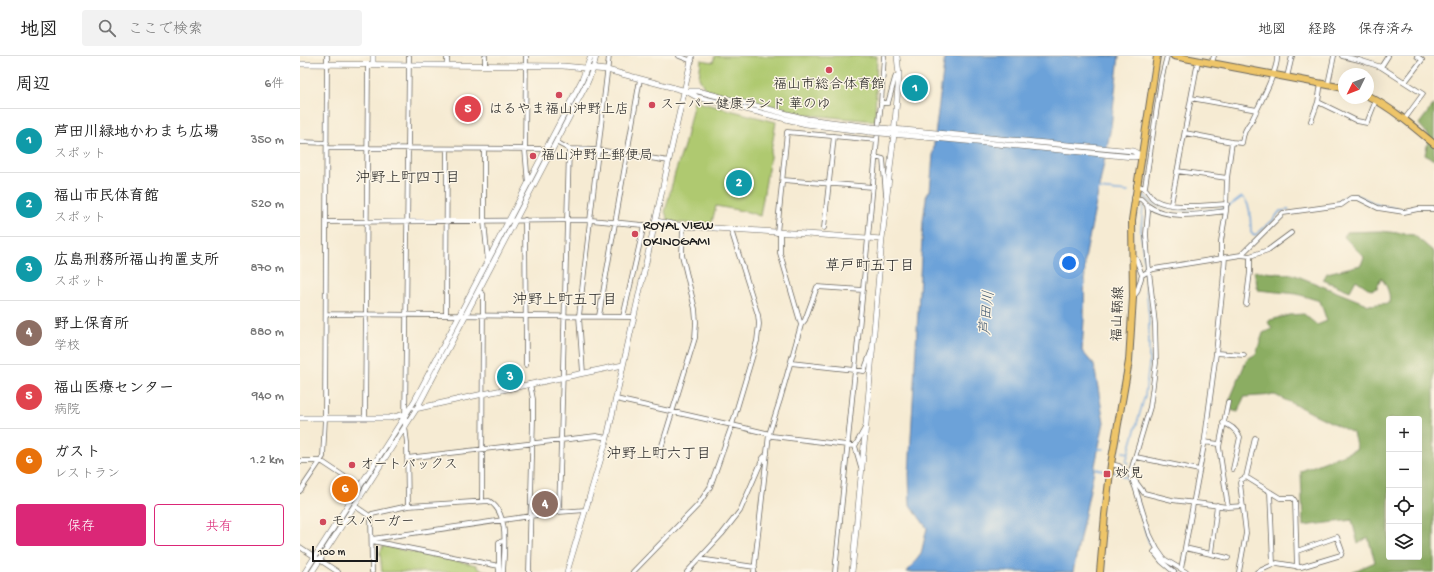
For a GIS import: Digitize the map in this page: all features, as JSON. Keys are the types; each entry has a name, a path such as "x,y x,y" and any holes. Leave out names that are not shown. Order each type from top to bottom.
{"main road":[{"name":"福山鞆線","path":"1100,572 1111,469 1129,361 1133,297 1132,220 1134,198 1157,56"},
{"path":"1174,56 1198,61 1213,59 1273,74 1338,87"},
{"path":"1376,100 1434,144"}],"street":[{"path":"300,491 323,457 325,418 327,56"},
{"path":"365,418 367,148 370,64 373,56"},
{"path":"408,506 405,426 409,56"},
{"path":"447,65 448,56"},
{"path":"484,65 485,56"},
{"path":"526,56 525,149 528,184"},
{"path":"305,572 415,400 582,80 591,56"},
{"path":"312,572 417,408 587,83 593,69 596,56"},
{"path":"583,373 579,316 609,56"},
{"path":"567,572 607,438 653,226 656,221 686,91 692,58 679,56"},
{"path":"835,572 875,157 882,103 884,56"},
{"path":"852,572 882,239 895,132 899,75 897,56"},
{"path":"1145,187 1161,80 1167,56"},
{"path":"1185,133 1232,142 1242,142 1243,134 1257,110 1273,74 1277,64 1277,56"},
{"path":"1287,77 1292,56"},
{"path":"1311,121 1334,56"},
{"path":"1342,56 1381,67 1424,94 1404,120"},
{"path":"1381,67 1388,56"},
{"path":"1405,82 1422,60 1417,56"},
{"path":"1171,204 1198,61"},
{"path":"300,64 563,66 607,70 686,91 698,91 807,119 870,130 1142,156"},
{"path":"882,103 888,103 895,78 899,75"},
{"path":"599,316 640,79"},
{"path":"1191,98 1257,110"},
{"path":"1318,102 1357,121 1367,124 1376,100"},
{"path":"754,572 769,434 791,364 801,325 780,252 778,233 787,132 877,140"},
{"path":"824,228 834,136"},
{"path":"300,142 327,143"},
{"path":"556,142 569,150 598,150 669,161"},
{"path":"1181,569 1200,470 1216,353 1222,300 1223,258 1221,242 1227,207 1228,178 1232,142"},
{"path":"327,148 546,150"},
{"path":"446,149 446,315"},
{"path":"484,149 484,221 488,262"},
{"path":"559,512 569,150"},
{"path":"875,157 883,159 887,203"},
{"path":"1177,172 1228,178"},
{"path":"783,180 873,187"},
{"path":"1136,185 1145,187 1154,200 1171,204 1227,207"},
{"path":"1134,198 1141,199 1154,209 1177,215 1194,215 1227,207"},
{"path":"1241,255 1283,213 1340,206 1351,198 1358,198 1378,208 1404,212 1418,209 1434,209"},
{"path":"1148,205 1154,200"},
{"path":"1148,205 1146,273 1155,324 1156,363 1150,407 1130,474 1136,487 1150,536 1157,550 1164,559 1186,572"},
{"path":"525,220 526,365"},
{"path":"326,222 590,220 653,226"},
{"path":"656,221 683,226 731,230 882,239"},
{"path":"623,317 644,225"},
{"path":"659,455 695,338 695,308 682,255 683,226"},
{"path":"633,572 698,505 710,487 732,425 757,341 759,324 758,315 731,230"},
{"path":"1133,297 1146,273 1154,269 1241,255 1250,256 1268,250 1291,233"},
{"path":"1132,256 1146,273"},
{"path":"1246,304 1250,272 1250,256"},
{"path":"801,325 806,320 817,287 863,290"},
{"path":"479,291 483,294 484,316 482,501"},
{"path":"326,314 406,316 633,317"},
{"path":"791,364 864,371 873,346"},
{"path":"1216,353 1244,355"},
{"path":"300,418 389,418 406,414 417,408 623,365"},
{"path":"529,572 533,399 530,384"},
{"path":"616,398 769,434 772,436 855,446"},
{"path":"1228,402 1219,444 1228,506"},
{"path":"1223,423 1228,424 1240,437 1233,469"},
{"path":"862,468 855,446 866,424"},
{"path":"407,458 596,436 607,438"},
{"path":"1239,572 1246,533 1240,483 1241,480 1246,477 1255,438"},
{"path":"1204,442 1219,444"},
{"path":"687,572 722,534 740,511 763,458 767,454"},
{"path":"1136,457 1200,470"},
{"path":"300,461 320,461 360,487"},
{"path":"1111,469 1119,466 1130,474 1144,493 1172,500 1228,506 1243,506"},
{"path":"1246,477 1280,498 1293,498 1295,501 1297,567"},
{"path":"1270,492 1273,564"},
{"path":"372,572 372,514 408,506 482,501 494,503 504,520 503,572"},
{"path":"1211,554 1217,505"},
{"path":"355,506 371,517"},
{"path":"372,540 559,512 586,510"},
{"path":"1256,572 1277,563 1301,567 1341,555 1342,551 1337,537 1297,551"},
{"path":"372,540 499,566"},
{"path":"499,572 499,542 504,541"},
{"path":"300,547 338,572"},
{"path":"1185,548 1228,558"},
{"path":"1157,550 1154,552 1156,557 1174,572"},
{"path":"699,560 755,566"}],"green space":[{"path":"715,56 877,56 875,121 808,115 705,89 699,78 701,60 713,62"},
{"path":"694,101 776,122 760,216 748,212 716,206 712,222 698,224 669,222 665,212 684,146"},
{"path":"1434,104 1434,160 1425,155 1429,136 1419,124"},
{"path":"1381,231 1414,235 1434,252 1434,572 1352,572 1375,562 1368,537 1358,544 1352,520 1303,526 1301,471 1357,449 1353,433 1275,395 1244,397 1238,412 1230,410 1230,399 1247,359 1256,354 1263,333 1272,329 1268,322 1270,320 1290,315 1304,314 1317,325 1327,321 1320,301 1297,294 1258,290 1254,271 1295,275 1369,305 1389,303 1389,292 1381,277 1377,288 1371,290 1356,280 1350,291 1323,280 1327,273 1361,265 1364,257 1344,237 1346,232"},
{"path":"383,546 477,565 477,568 489,572 382,572 380,553"}],"water":[{"name":"芦田川","path":"945,56 1119,56 1111,127 1085,259 1082,351 1094,365 1104,422 1073,572 907,572 921,554 927,528 910,505 909,474 923,221 927,192 930,191 934,143"}],"waterway":[{"path":"1098,189 1128,192"},
{"path":"1142,194 1157,206 1186,211 1224,208 1242,197 1249,208 1251,233 1254,235 1273,220 1280,211 1289,210"},
{"path":"1336,204 1345,197 1354,195 1378,205 1405,210"},
{"path":"1128,463 1126,462 1145,395 1149,364 1149,317 1141,231 1143,206"},
{"path":"1408,209 1434,206"},
{"path":"1123,452 1129,453"},
{"path":"1096,469 1107,471"},
{"path":"1111,472 1122,475 1131,482 1149,542 1153,547"},
{"path":"1169,565 1181,572"}],"place":[{"name":"福山市総合体育館","path":"829,70"},
{"name":"芦田川緑地かわまち広場","path":"915,88"},
{"name":"はるやま福山沖野上店","path":"559,95"},
{"name":"スーパー健康ランド 華のゆ","path":"652,105"},
{"name":"福山医療センター","path":"468,109"},
{"name":"福山沖野上郵便局","path":"533,156"},
{"name":"福山市民体育館","path":"739,183"},
{"name":"ROYAL VIEW OKINOGAMI","path":"635,234"},
{"name":"広島刑務所福山拘置支所","path":"510,377"},
{"name":"オートバックス","path":"352,465"},
{"name":"妙見","path":"1107,474"},
{"name":"ガスト","path":"345,489"},
{"name":"野上保育所","path":"545,504"},
{"name":"モスバーガー","path":"323,522"}],"district":[{"name":"沖野上町四丁目","path":"408,179"},
{"name":"草戸町五丁目","path":"870,267"},
{"name":"沖野上町五丁目","path":"565,301"},
{"name":"沖野上町六丁目","path":"659,455"}]}
